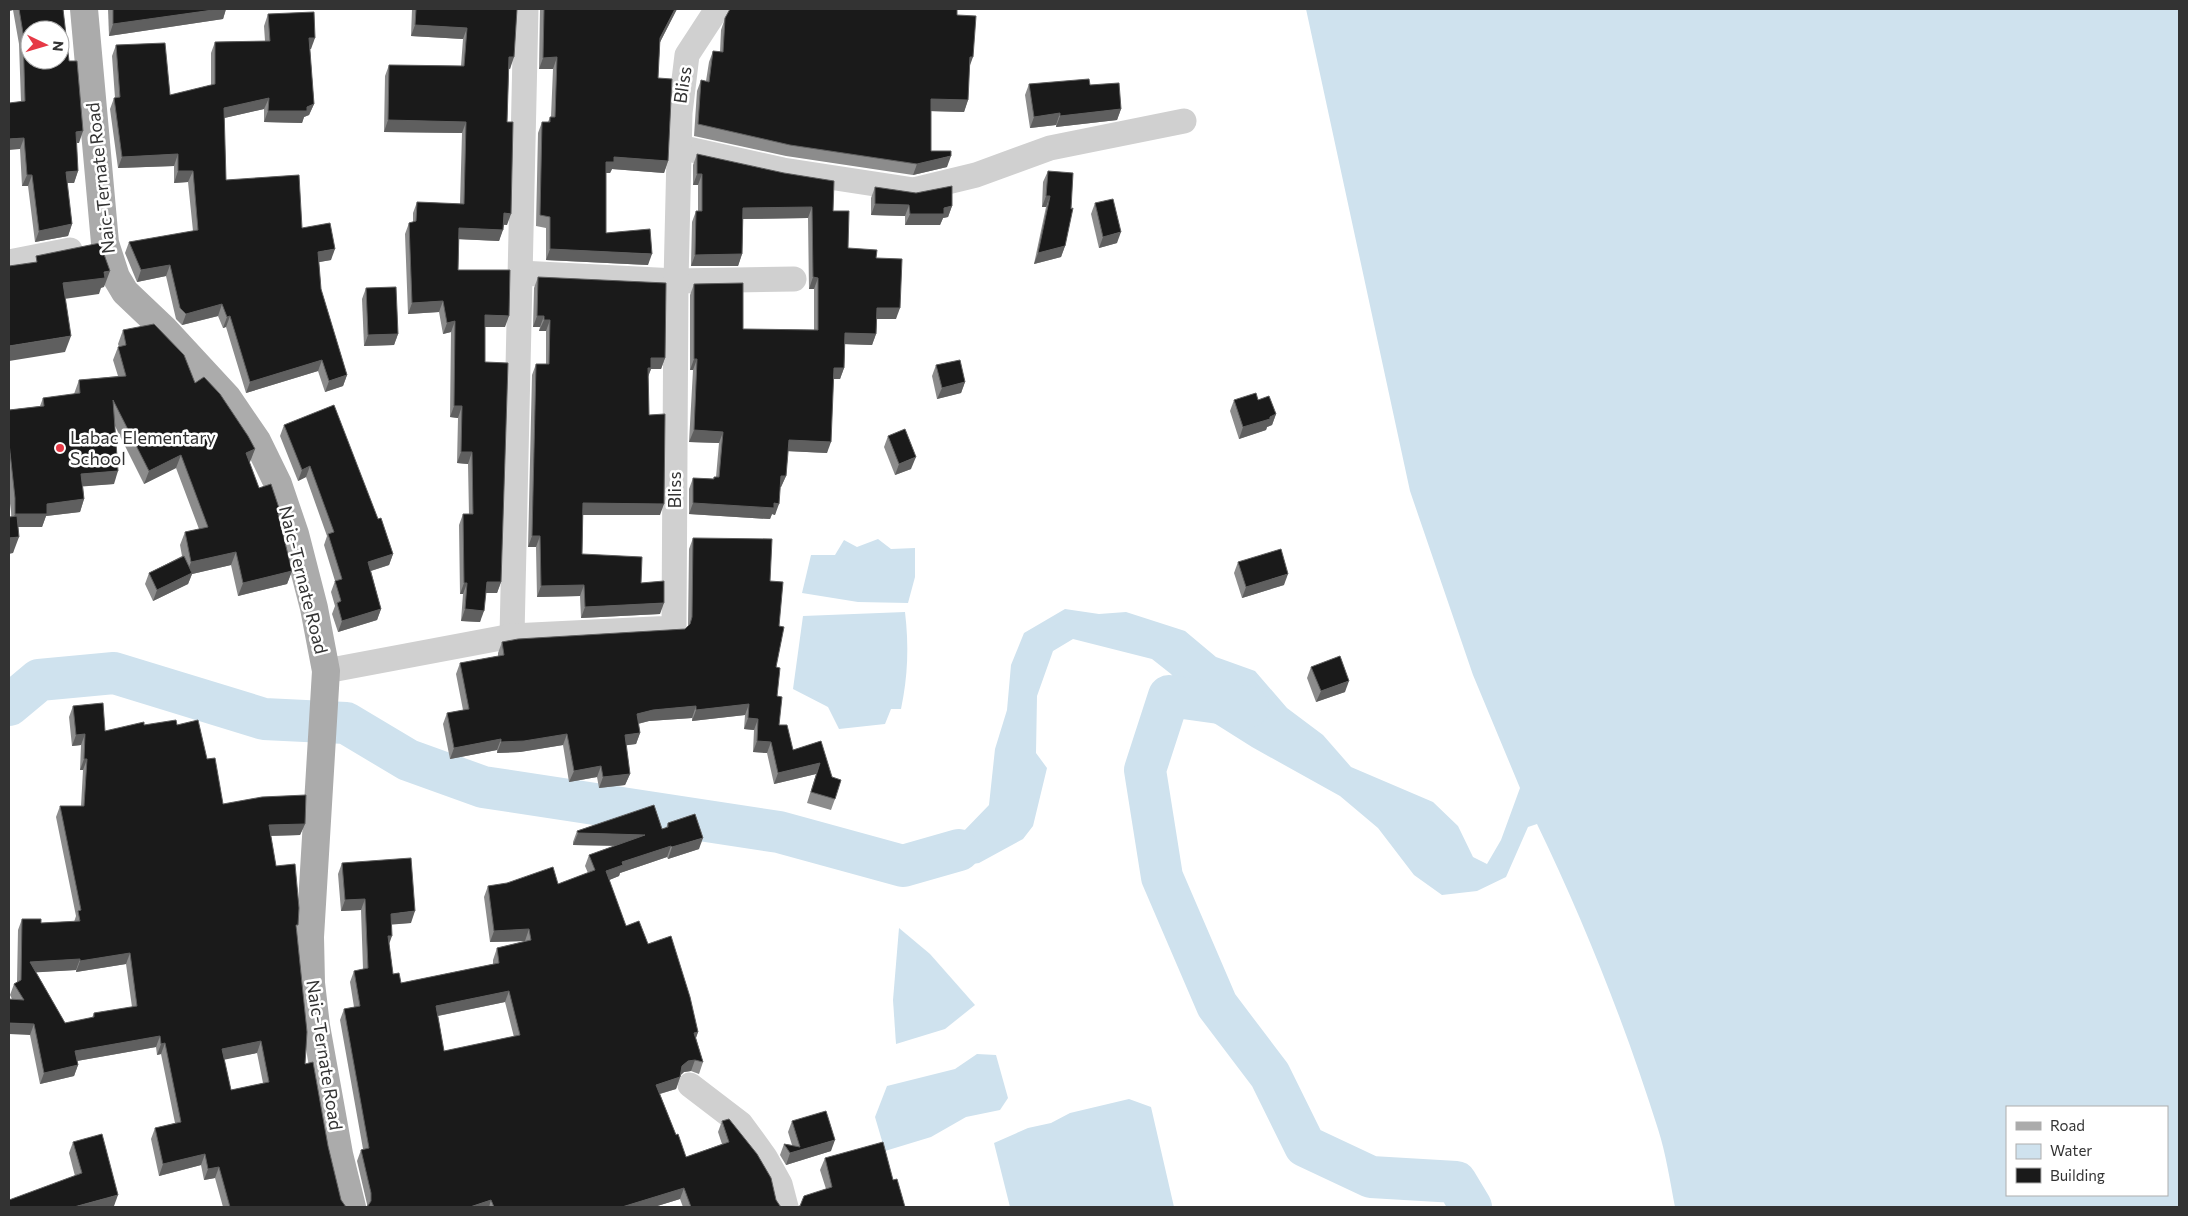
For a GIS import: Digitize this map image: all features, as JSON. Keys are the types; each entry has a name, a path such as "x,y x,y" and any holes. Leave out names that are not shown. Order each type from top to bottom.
{"main road":[{"name":"Naic-Ternate Road","path":"84,9 105,243 116,277 125,292 165,330 227,397 257,441 278,484 295,534 314,608 326,671 310,937 312,983 316,1026 352,1207"}],"street":[{"path":"512,636 526,9"},
{"name":"Bliss","path":"326,671 512,636 674,628 676,281 680,113 687,55 718,9"},
{"path":"679,147 783,170 914,190 976,175 1050,148 1184,121"},
{"path":"9,262 105,243"},
{"path":"520,273 676,281 794,279"},
{"path":"690,1085 741,1124 765,1158 780,1184 786,1207"}],"water":[{"path":"1306,9 2179,9 2179,1207 1675,1207 1661,1138 1632,1052 1588,936 1537,824 1528,827 1506,877 1477,891 1442,895 1414,875 1378,828 1340,796 1252,747 1206,718 1171,674 1152,659 1073,639 1053,651 1037,696 1036,753 1047,768 1033,826 1023,839 979,863 935,870 903,866 960,835 989,805 995,749 1007,710 1011,665 1024,633 1065,609 1099,614 1126,612 1185,631 1216,657 1255,671 1287,708 1323,735 1351,767 1433,802 1458,826 1473,857 1487,864 1501,840 1520,788 1473,675 1410,491"},
{"path":"878,539 891,549 915,548 915,577 908,603 858,602 802,593 811,555 835,555 844,540 857,547"},
{"path":"905,612 907,661 901,709 891,709 885,724 839,729 828,707 793,689 803,616"},
{"path":"899,928 930,954 975,1005 945,1029 896,1044 893,1000"},
{"path":"977,1054 996,1055 1008,1098 1000,1110 966,1117 931,1137 885,1151 875,1117 887,1086 955,1069"},
{"path":"1129,1099 1151,1107 1174,1207 1010,1207 994,1143 1028,1128 1051,1123 1070,1113"}],"building":[{"path":"19,9 63,9 64,20 21,20"},
{"path":"113,9 220,9 113,24"},
{"path":"416,9 517,9 514,57 509,57 507,122 513,122 511,214 504,213 503,230 459,228 458,270 510,270 509,316 485,315 485,362 508,363 501,582 487,582 484,611 465,609 467,583 464,583 463,514 473,514 472,452 461,452 462,406 454,406 455,321 447,323 443,301 412,303 409,223 416,221 417,202 464,204 466,122 388,120 389,65 464,66 467,28 415,25"},
{"path":"544,9 675,9 660,38 658,78 672,79 668,161 614,157 614,162 606,162 606,233 650,229 652,254 550,249 550,217 540,215 542,122 550,122 550,117 555,117 557,57 543,58"},
{"path":"730,9 957,9 957,15 976,16 973,57 970,57 968,100 931,99 931,151 951,151 951,156 917,164 790,145 698,124 701,80 709,82 713,51 723,52 725,18"},
{"path":"314,12 315,38 309,38 314,104 307,107 307,111 268,111 269,98 224,108 226,180 299,175 302,228 330,223 335,249 318,252 321,289 347,375 329,381 322,360 250,382 230,316 227,317 222,304 186,314 180,308 170,265 141,270 129,242 198,230 193,171 178,171 178,154 122,157 114,98 120,97 116,45 165,43 170,95 215,84 215,42 270,41 268,14"},
{"path":"70,61 77,61 83,131 76,132 78,171 66,172 72,224 39,231 32,175 27,175 24,138 9,139 9,103 25,101 24,70 70,70"},
{"path":"1089,79 1090,85 1119,83 1121,109 1060,116 1060,113 1034,117 1029,84"},
{"path":"697,154 784,173 834,181 833,211 849,211 848,248 877,250 876,258 902,259 900,308 877,308 876,334 845,333 844,368 834,368 831,442 789,440 786,476 781,476 779,504 774,503 774,508 693,503 693,478 714,479 714,477 719,477 723,432 694,430 697,359 694,359 694,284 743,283 743,329 818,330 818,278 813,277 812,207 743,208 742,254 695,255 696,211 702,211 702,174 697,174"},
{"path":"1048,171 1073,173 1071,209 1073,208 1065,246 1038,253 1050,196 1046,196"},
{"path":"952,186 952,206 944,208 944,214 910,214 909,205 875,204 875,187 916,193"},
{"path":"1113,199 1121,232 1103,237 1095,203"},
{"path":"100,243 110,271 104,272 105,278 63,283 71,336 9,346 9,266 37,262 36,256"},
{"path":"538,277 666,283 665,358 651,358 651,368 648,368 649,415 665,414 664,504 583,503 582,554 642,557 641,583 664,581 664,603 585,607 584,585 541,586 540,536 532,536 536,364 549,364 550,320 544,320 544,316 537,316"},
{"path":"396,287 398,334 368,335 366,288"},
{"path":"154,324 184,355 195,383 204,377 220,394 248,436 255,449 246,453 259,488 271,484 281,514 278,514 292,571 243,583 236,552 191,562 185,532 208,527 181,455 149,471 113,400 118,471 81,474 84,499 47,504 47,514 15,514 9,443 9,410 44,406 43,398 80,393 79,380 126,376 118,347 126,345 123,330"},
{"path":"960,360 965,382 942,388 936,365"},
{"path":"1256,393 1258,400 1269,396 1276,414 1270,417 1270,419 1243,427 1234,400"},
{"path":"334,405 378,519 381,518 393,554 368,562 381,609 342,621 337,603 341,601 335,581 342,579 328,534 334,532 310,466 302,470 284,425"},
{"path":"905,429 916,457 899,464 888,436"},
{"path":"17,516 19,537 9,538 9,517"},
{"path":"693,538 772,539 770,581 783,582 779,626 784,627 776,667 780,668 777,696 782,697 779,725 787,725 793,750 821,741 832,777 841,780 835,799 811,792 820,763 778,773 771,742 757,741 758,719 748,718 749,704 696,710 696,706 653,710 637,714 640,733 625,735 630,774 603,777 601,766 574,771 567,734 524,741 501,742 501,739 454,748 447,713 469,709 460,663 504,655 502,642 518,639 685,629 690,624 692,617"},
{"path":"1281,549 1288,574 1246,587 1238,562"},
{"path":"184,556 192,573 157,590 149,573"},
{"path":"1340,656 1349,681 1321,691 1311,667"},
{"path":"103,703 105,731 144,722 144,725 176,720 177,725 198,720 207,759 215,758 223,804 262,797 306,795 305,824 269,825 276,866 295,864 299,908 298,925 296,925 307,1032 305,1064 313,1062 328,1146 341,1200 346,1207 230,1207 219,1167 208,1169 205,1154 163,1164 155,1128 181,1122 165,1043 161,1044 160,1036 75,1051 78,1065 44,1073 34,1024 9,1023 9,999 24,1000 14,984 21,980 22,919 41,919 41,923 80,921 78,911 81,910 60,806 84,806 87,759 84,759 85,734 76,735 73,706","holes":["130,953 137,1006 94,1013 94,1017 65,1023 30,962 80,959 80,961","261,1041 269,1082 231,1090 222,1049"]},
{"path":"654,805 662,829 668,827 668,823 695,814 703,838 622,862 623,865 606,871 626,926 639,921 648,944 671,936 690,997 698,1032 694,1033 703,1062 688,1061 682,1066 680,1077 656,1085 686,1157 729,1142 722,1121 729,1119 757,1154 771,1178 776,1200 782,1207 691,1207 684,1188 622,1207 494,1207 491,1200 470,1207 367,1207 371,1201 371,1193 361,1150 369,1148 344,1009 360,1006 354,971 368,968 365,899 345,900 342,863 411,858 415,911 391,914 392,936 388,936 393,974 399,973 401,983 499,963 497,948 531,940 529,929 494,931 488,886 507,883 553,867 558,884 595,870 589,855 645,835 578,833 577,831","holes":["509,991 520,1035 444,1051 436,1006"]},
{"path":"826,1111 835,1140 790,1153 784,1144 800,1147 792,1121"},
{"path":"102,1134 118,1195 74,1207 9,1207 9,1200 82,1173 73,1142"},
{"path":"883,1142 893,1180 897,1179 905,1207 796,1207 800,1206 804,1196 832,1187 825,1158"}],"waterway":[{"path":"9,705 39,680 114,673 264,719 346,723 408,760 483,787 779,832 903,866 959,850"},
{"path":"1248,707 1169,696 1145,770 1162,877 1217,1005 1270,1075 1305,1146 1371,1177 1456,1182 1471,1207"}],"place":[{"name":"Labac Elementary School","path":"60,448"}]}
